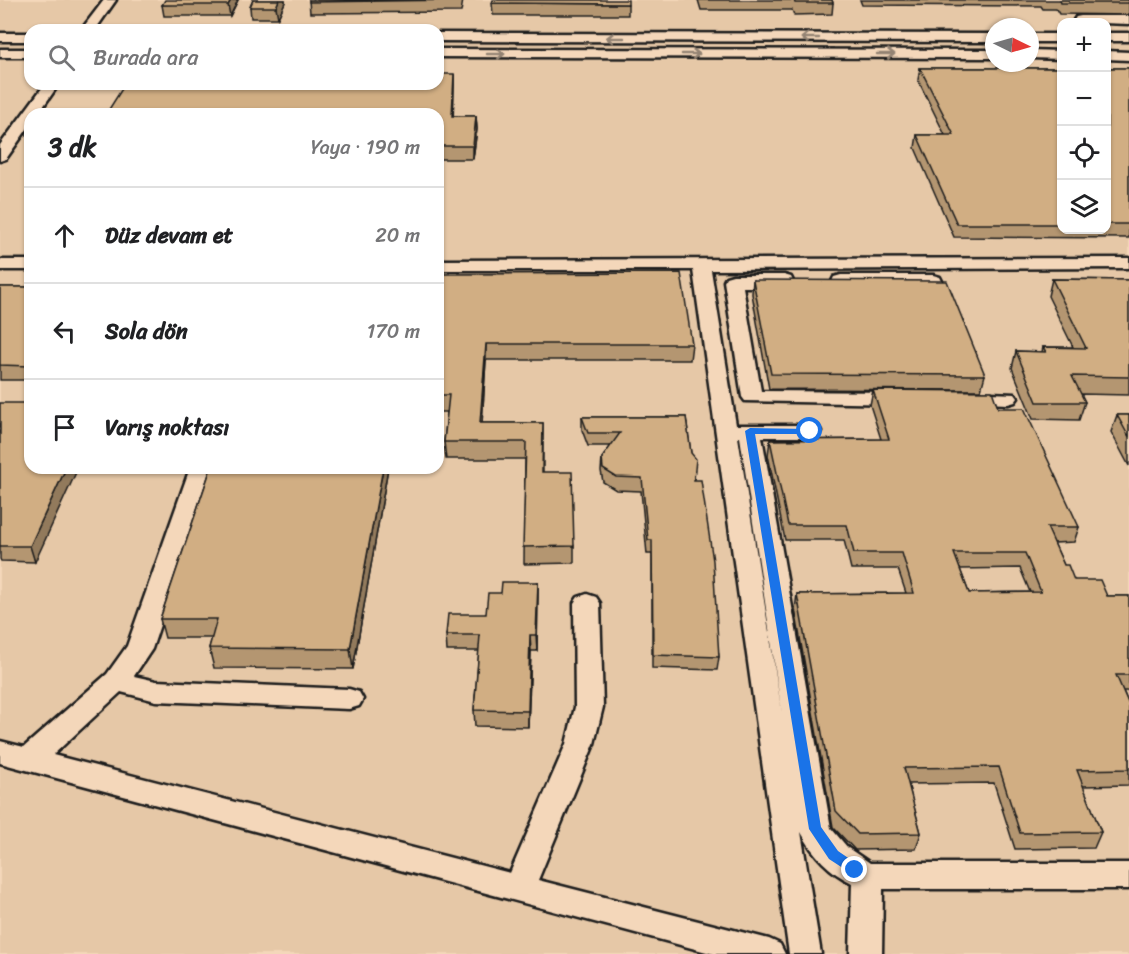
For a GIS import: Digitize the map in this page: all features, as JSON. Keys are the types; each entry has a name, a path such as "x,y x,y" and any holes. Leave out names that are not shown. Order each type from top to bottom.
{"street":[{"path":"92,24 110,0"},
{"path":"1111,20 1129,20"},
{"path":"0,37 24,37"},
{"path":"444,37 985,38"},
{"path":"1111,37 1129,37"},
{"path":"1039,38 1057,38"},
{"path":"0,53 24,53"},
{"path":"444,54 985,54"},
{"path":"1039,54 1057,55"},
{"path":"1111,55 1129,56"},
{"path":"34,108 48,90"},
{"path":"0,156 24,122"},
{"path":"927,398 752,397 733,281 879,272 1129,263"},
{"path":"458,280 671,278 670,264"},
{"path":"701,264 738,431 815,829 833,855 849,867 868,876 1129,876"},
{"path":"444,265 701,264 879,272 933,281"},
{"path":"0,265 24,265"},
{"path":"950,398 1008,399"},
{"path":"738,431 810,431"},
{"path":"738,431 805,954"},
{"path":"14,756 116,681 140,649 199,474"},
{"path":"519,888 582,735 589,707 588,603"},
{"path":"116,681 156,691 349,699"},
{"path":"14,756 769,954"},
{"path":"866,954 868,876"}],"shaded area":[{"path":"0,0 1129,0 1129,954 0,954"}],"building":[{"path":"165,0 231,0 228,5 162,5"},
{"path":"253,0 279,0 276,7 250,7"},
{"path":"309,0 461,0 309,2"},
{"path":"493,0 628,0 628,4 492,3"},
{"path":"794,0 832,0 833,3 795,3"},
{"path":"1060,0 1129,0 1129,3 1061,3"},
{"path":"920,68 985,68 985,72 1039,72 1039,68 1057,68 1057,224 957,224 917,135 954,135"},
{"path":"1111,68 1129,68 1129,224 1111,224"},
{"path":"444,74 454,74 452,116 476,116 473,146 444,146 444,108 110,108 121,90 444,90"},
{"path":"681,273 692,344 486,344 480,423 543,423 542,472 572,472 574,546 523,547 526,442 444,442 449,395 444,395 444,274"},
{"path":"1052,279 1129,280 1129,377 1072,376 1085,402 1037,402 1016,351 1046,352 1043,347 1086,348"},
{"path":"753,280 947,281 985,375 771,374"},
{"path":"0,287 24,287 24,366 0,365"},
{"path":"873,390 992,391 998,408 1024,408 1079,527 1047,527 1064,565 1068,565 1074,580 1100,580 1107,596 1129,596 1129,675 1116,675 1129,705 1129,769 1077,770 1101,832 1020,833 999,767 904,768 921,833 858,834 836,811 797,594 914,593 902,553 854,553 847,525 788,525 770,440 889,439","holes":["954,553 1025,553 1041,592 969,593"]},
{"path":"0,403 24,403 24,474 63,474 30,546 0,546"},
{"path":"1117,415 1129,415 1129,437"},
{"path":"582,417 686,417 691,453 696,459 694,480 701,480 713,561 719,657 653,655 652,540 648,540 642,478 616,477 603,469 602,458 620,433 588,433"},
{"path":"209,474 382,474 350,649 209,648 217,619 160,619"},
{"path":"502,582 538,582 536,635 530,635 528,711 474,710 480,635 446,635 448,614 486,614 488,593 501,593"}],"route":[{"path":"810,431 750,431 815,829 833,855 855,870"}]}
